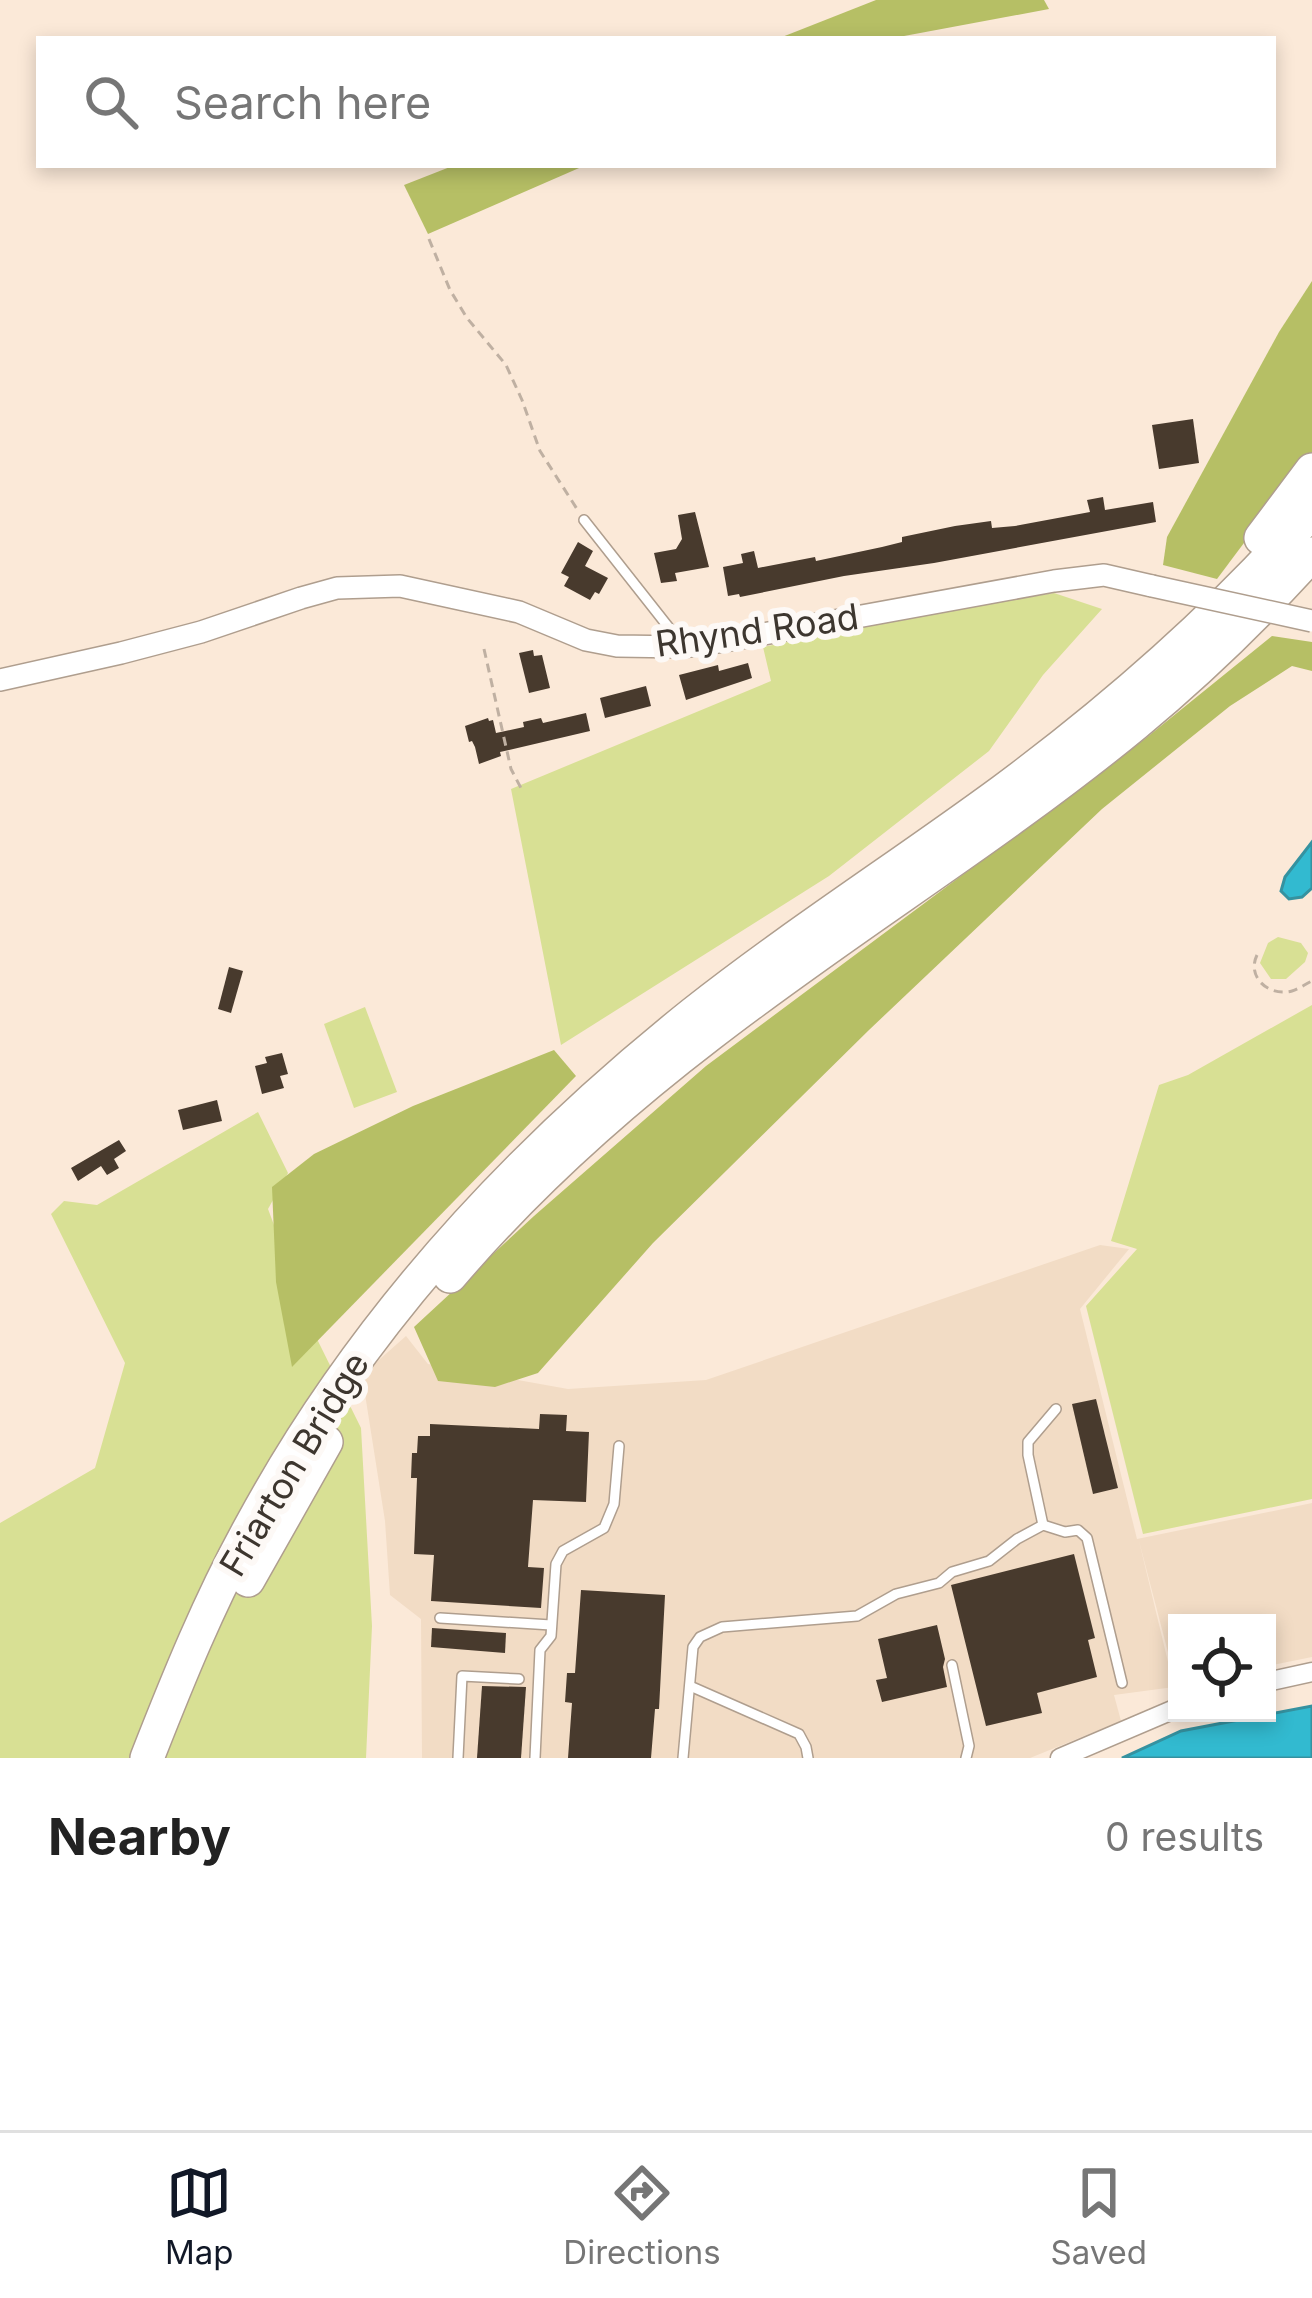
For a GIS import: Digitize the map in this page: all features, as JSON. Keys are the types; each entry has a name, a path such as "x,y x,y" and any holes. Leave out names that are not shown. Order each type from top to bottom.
{"highway":[{"path":"1065,743 1235,569 1312,470"},
{"path":"496,1208 615,1078 697,1011 1065,743 1209,620 1312,511"},
{"path":"496,1208 528,1191 634,1094 711,1034 1134,724 1208,660 1312,554"},
{"name":"Friarton Bridge","path":"147,1758 217,1591 280,1473 418,1277 496,1208"},
{"name":"Friarton Bridge","path":"172,1758 232,1614 323,1448 496,1208"}],"street":[{"name":"Rhynd Road","path":"0,680 201,632 337,588 400,586 519,612 586,640 616,646 684,647 1104,575 1312,621"},
{"path":"1276,1680 1312,1672"},
{"path":"1060,1758 1168,1712"}],"lane":[{"path":"584,520 684,647"},
{"path":"1043,1525 1028,1442 1056,1409"},
{"path":"535,1758 540,1650 550,1636 556,1564 562,1551 604,1528 614,1504 619,1446"},
{"path":"683,1758 693,1647 700,1637 722,1628 857,1616 896,1594 939,1583 952,1572 989,1561 1043,1525 1065,1532 1078,1530 1087,1538 1122,1683"},
{"path":"440,1618 551,1625"},
{"path":"952,1665 969,1746 966,1758"},
{"path":"458,1758 462,1676 519,1679"},
{"path":"690,1686 800,1734 808,1758"}],"path":[{"path":"429,239 467,318 506,365 540,451 584,520"},
{"path":"484,649 511,769 522,790"},
{"path":"1257,955 1252,971 1273,989 1290,992 1312,981"}],"shaded area":[{"path":"1100,1245 1129,1249 1080,1309 1137,1539 1312,1503 1312,1657 1276,1664 1276,1614 1168,1614 1168,1652 1139,1541 1168,1662 1168,1688 1114,1695 1121,1721 1030,1758 422,1758 421,1619 390,1595 385,1521 362,1375 406,1336 428,1364 568,1389 706,1380"}],"green space":[{"path":"876,0 1044,0 1049,9 904,36 785,36"},
{"path":"447,168 579,168 428,234 404,185"},
{"path":"1312,281 1312,452 1217,579 1163,565 1167,537"},
{"path":"1054,593 1102,609 1043,675 989,751 829,876 561,1045 511,789 771,681 763,647"},
{"path":"1272,636 1312,642 1312,671 1292,666 1230,706 1102,809 653,1243 538,1373 495,1387 438,1381 414,1327 534,1216 706,1066 1146,738"},
{"path":"1278,937 1301,943 1308,953 1286,979 1271,979 1260,963 1268,943"},
{"path":"1312,1005 1312,1499 1143,1534 1086,1306 1137,1249 1111,1241 1159,1085 1188,1075"},
{"path":"365,1007 397,1092 354,1108 324,1024"},
{"path":"554,1050 576,1076 292,1367 276,1282 272,1187 314,1154 413,1106"},
{"path":"258,1112 288,1173 268,1209 316,1337 361,1428 372,1626 366,1758 0,1758 0,1523 95,1468 125,1363 51,1214 64,1201 97,1205"}],"water":[{"path":"1312,842 1312,888 1302,897 1289,899 1281,891 1285,877"},
{"path":"1312,1706 1312,1758 1122,1758 1181,1731 1228,1722 1276,1722 1276,1713"}],"building":[{"path":"1193,419 1199,463 1159,469 1152,425"},
{"path":"1103,497 1105,510 1153,502 1156,522 728,596 723,567 743,563 741,554 754,551 758,568 815,557 816,561 955,526 991,521 992,528 1015,526 1090,512 1087,500"},
{"path":"695,512 709,567 675,573 677,581 661,583 654,553 676,549 682,539 678,515"},
{"path":"578,542 593,551 585,566 608,578 590,600 564,586 569,577 561,573"},
{"path":"533,650 534,656 542,655 550,688 529,693 519,653"},
{"path":"748,663 752,678 686,700 679,675"},
{"path":"646,686 651,706 605,718 600,698"},
{"path":"586,713 590,731 500,752 501,756 479,764 465,726 488,718 496,733 541,718 543,723"},
{"path":"229,967 243,971 231,1013 218,1009"},
{"path":"282,1053 288,1074 280,1076 284,1088 262,1094 255,1066 267,1063 265,1057"},
{"path":"217,1100 222,1121 183,1130 178,1110"},
{"path":"119,1140 126,1151 114,1159 119,1168 107,1175 101,1166 78,1181 71,1168"},
{"path":"1096,1399 1118,1488 1093,1494 1072,1404"},
{"path":"540,1414 567,1415 566,1431 589,1432 586,1502 533,1500 528,1567 544,1568 541,1608 431,1601 434,1555 414,1554 417,1478 411,1478 418,1436 430,1436 430,1424 539,1429"},
{"path":"1074,1554 1095,1638 1088,1640 1097,1677 1037,1693 1042,1713 986,1726 951,1585"},
{"path":"581,1590 665,1595 659,1709 655,1709 651,1758 568,1758 572,1703 565,1702 567,1673 575,1673"},
{"path":"937,1625 947,1687 882,1702 876,1680 887,1678 878,1639"},
{"path":"432,1628 506,1633 505,1653 431,1647"},
{"path":"482,1686 526,1687 521,1758 477,1758"}]}
